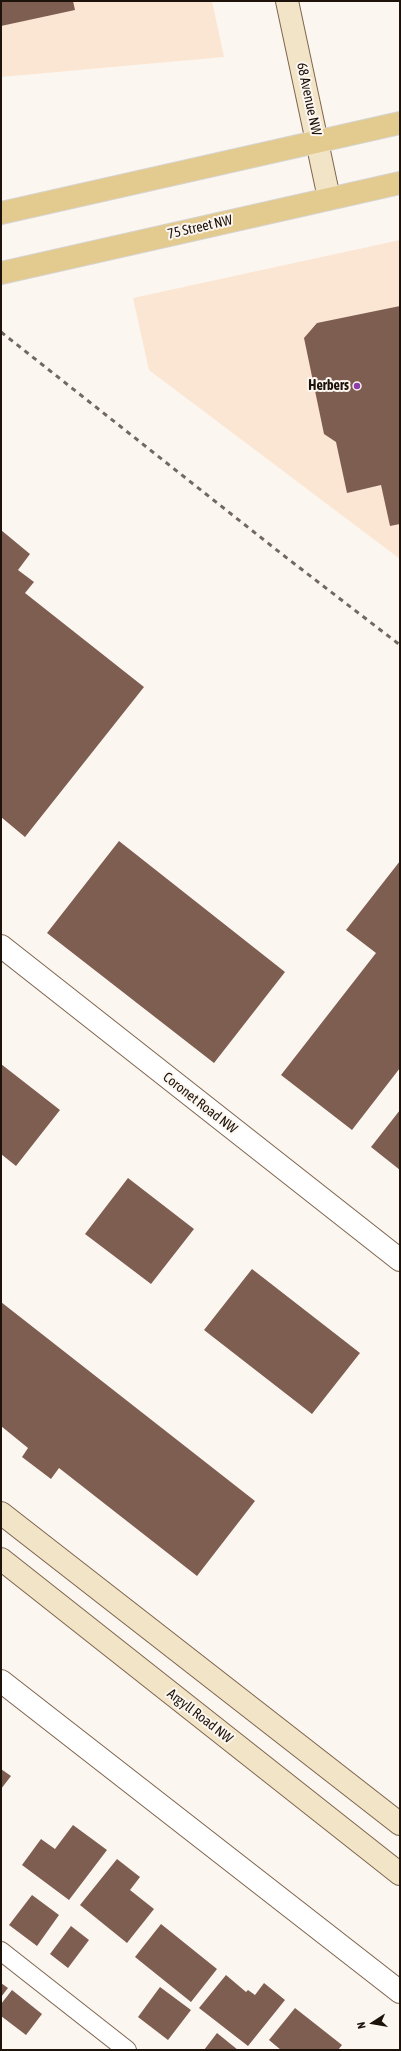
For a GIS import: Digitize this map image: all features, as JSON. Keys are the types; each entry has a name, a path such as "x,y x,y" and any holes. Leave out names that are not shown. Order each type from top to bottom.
{"main road":[{"name":"68 Avenue NW","path":"288,1 329,198"},
{"path":"1,213 400,123"},
{"name":"75 Street NW","path":"1,273 400,183"},
{"path":"1,1513 400,1824"},
{"name":"Argyll Road NW","path":"1,1559 400,1874"}],"street":[{"name":"Coronet Road NW","path":"1,946 400,1260"},
{"path":"1,1681 400,1992"}],"lane":[{"path":"1,1951 127,2050"}],"shaded area":[{"path":"1,1 212,1 224,57 1,77"},
{"path":"400,240 400,559 149,370 133,298"}],"building":[{"path":"1,1 73,1 75,10 1,26"},
{"name":"Herbers","path":"400,306 400,524 390,526 381,485 347,493 336,442 324,434 304,338 317,323"},
{"path":"1,530 30,554 18,570 34,582 25,593 144,687 25,837 1,817"},
{"path":"119,841 285,972 214,1063 47,933"},
{"path":"400,861 400,1068 352,1130 281,1075 376,953 346,930"},
{"path":"1,1064 60,1110 16,1166 1,1154"},
{"path":"400,1110 400,1170 371,1147"},
{"path":"128,1178 194,1229 151,1284 85,1234"},
{"path":"252,1269 360,1353 312,1414 204,1330"},
{"path":"1,1302 255,1501 197,1576 59,1468 51,1479 22,1457 28,1448 1,1426"},
{"path":"1,1769 11,1776 1,1789"},
{"path":"73,1825 107,1850 69,1900 22,1865 41,1839 55,1849"},
{"path":"117,1859 140,1877 130,1890 154,1909 127,1943 80,1905"},
{"path":"32,1895 59,1915 37,1946 9,1925"},
{"path":"161,1924 217,1969 191,2002 135,1957"},
{"path":"71,1926 89,1940 68,1968 50,1954"},
{"path":"226,1975 246,1992 248,1990 255,1995 264,1983 285,2000 248,2046 199,2008"},
{"path":"1,1983 8,1988 1,1997"},
{"path":"160,1987 191,2010 168,2040 138,2017"},
{"path":"12,1990 42,2014 26,2035 1,2016 1,2004"},
{"path":"295,2008 342,2045 338,2050 281,2050 269,2040"},
{"path":"217,2033 238,2050 204,2050"}],"railway":[{"path":"1,332 283,555 400,645"}],"place":[{"name":"Herbers","path":"357,386"}]}
